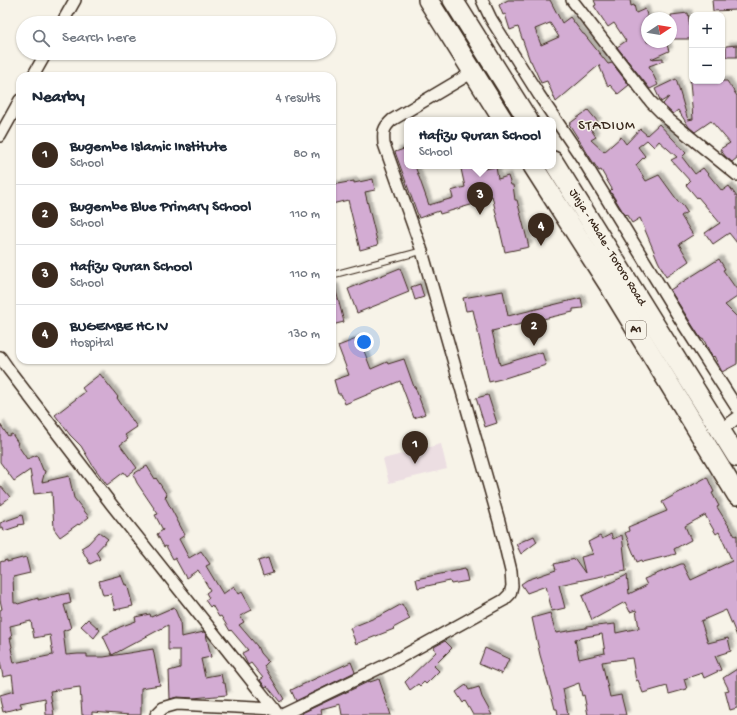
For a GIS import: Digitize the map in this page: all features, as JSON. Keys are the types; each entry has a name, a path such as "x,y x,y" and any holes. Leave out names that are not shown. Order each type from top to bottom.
{"highway":[{"path":"428,0 501,117"},
{"path":"453,0 526,117"},
{"name":"Jinja - Mbale - Tororo Road","path":"556,166 737,457"},
{"name":"Jinja - Mbale - Tororo Road","path":"534,169 609,285 737,495"}],"street":[{"path":"66,16 75,0"},
{"path":"482,0 491,19 554,117"},
{"path":"572,0 651,102 668,119 737,175"},
{"path":"35,72 42,60"},
{"path":"156,715 163,708 177,704 278,713 392,662 504,600 510,594 512,586 512,571 499,521 422,251 384,144 383,135 385,126 392,120 472,72"},
{"path":"0,136 16,107"},
{"path":"556,120 583,160 680,319 737,408"},
{"path":"0,357 112,505 278,713"},
{"path":"721,430 737,418"}],"lane":[{"path":"336,274 422,251"}],"shaded area":[{"path":"441,444 447,469 389,483 383,459"}],"building":[{"path":"508,0 550,0 562,23 570,17 608,64 612,63 629,85 618,94 610,85 608,87 599,65 556,102 547,81 541,83 530,61 518,27 510,30 505,14 503,15 499,5","holes":["550,23 559,37 541,45 535,29"]},
{"path":"594,0 630,0 631,6 634,5 636,13 645,9 646,12 641,12 641,48 668,48 669,51 651,59 663,58 663,61 649,66 658,85 650,89 617,47 626,41 614,23 608,27 594,6 596,5"},
{"path":"712,0 737,0 737,10 713,11"},
{"path":"688,13 689,39 677,39 677,14"},
{"path":"737,45 737,57 726,57 726,46"},
{"path":"676,79 688,120 693,119 690,84 725,84 725,81 727,81 737,96 737,158 732,162 720,149 730,143 711,121 695,132 689,127 678,110 673,114 664,106 663,104 669,97 661,102 655,89"},
{"path":"588,110 598,122 590,128 596,137 591,140 604,152 621,137 626,144 640,129 647,135 659,124 686,153 682,157 695,174 703,168 722,191 729,186 737,197 737,243 729,233 713,244 705,233 720,223 686,185 690,181 671,160 677,157 659,141 654,147 647,140 638,147 645,156 636,165 646,181 659,175 687,212 681,216 693,235 679,244 689,261 666,277 640,218 632,223 626,214 625,215 610,191 612,189 601,170 599,171 569,124"},
{"path":"404,149 404,169 416,169 429,205 453,198 451,191 465,187 461,169 496,169 498,179 508,176 511,185 513,185 515,200 517,200 529,247 505,252 492,196 473,200 474,204 440,214 439,211 419,218 395,152"},
{"path":"373,179 375,190 365,192 378,245 360,250 348,200 336,203 336,184 354,181 354,183"},
{"path":"719,259 725,269 723,270 737,290 737,297 725,305 737,317 737,364 722,372 714,356 713,357 711,355 703,338 701,339 670,290"},
{"path":"400,268 409,292 357,313 348,289"},
{"path":"420,284 424,297 415,300 411,287"},
{"path":"336,291 344,322 336,324"},
{"path":"503,291 508,316 581,298 583,308 573,309 573,312 492,331 500,365 542,352 546,365 489,382 473,310 466,311 463,298"},
{"path":"359,338 371,369 387,362 388,364 404,359 425,414 414,418 400,381 345,404 341,394 338,394 334,380 349,375 338,346"},
{"path":"100,374 118,397 117,398 137,427 125,435 128,439 120,445 137,468 127,476 124,472 107,485 81,446 70,435 55,415 85,392 82,388"},
{"path":"488,395 497,423 485,427 476,398"},
{"path":"0,424 8,436 12,434 27,459 37,455 43,470 45,471 42,482 69,476 74,498 89,517 60,537 54,529 52,492 34,494 30,470 14,481 0,462"},
{"path":"147,466 167,495 165,497 185,535 179,539 189,558 201,551 210,564 206,566 223,594 234,586 239,594 242,592 252,610 240,616 244,622 239,625 257,646 260,653 268,662 264,666 284,699 280,702 267,686 265,687 260,680 263,678 251,663 248,665 242,653 248,650 231,630 230,631 212,605 210,607 205,600 209,598 206,593 210,590 198,570 186,578 175,558 173,559 166,546 164,547 157,534 163,530 155,515 158,514 137,483 133,474"},
{"path":"707,477 714,492 712,493 719,506 717,507 735,536 737,535 737,636 726,610 701,621 708,643 728,638 731,651 715,656 721,670 704,678 702,673 684,679 687,689 669,694 667,686 643,693 638,680 636,681 632,658 602,662 610,697 621,695 626,715 588,715 584,695 582,696 579,683 563,689 568,715 558,715 540,655 532,618 550,613 556,633 586,627 615,624 616,633 639,628 636,610 630,612 625,602 592,620 582,596 627,575 629,594 647,585 644,579 681,564 683,564 691,580 732,561 719,532 716,534 705,515 685,526 691,540 674,549 676,554 643,562 642,560 637,562 625,533 629,531 628,527 667,511 662,502","holes":["602,634 605,653 579,659 575,639"]},
{"path":"0,485 10,497 0,505"},
{"path":"22,515 24,524 4,531 3,527 0,528 0,523"},
{"path":"99,532 108,539 96,552 100,559 90,564 81,548 88,544"},
{"path":"611,534 613,539 622,535 626,571 559,585 565,608 552,611 546,586 527,593 521,584 527,580 556,570 554,564 575,559 585,573 581,557 593,554 588,542 600,536 602,539"},
{"path":"534,536 537,542 521,554 516,544"},
{"path":"26,557 30,573 13,577 14,603 18,604 38,598 38,600 69,593 71,603 64,605 71,628 63,631 66,655 87,654 87,657 104,657 153,649 160,685 141,688 141,715 92,712 92,715 82,715 80,687 50,691 54,715 46,715 45,698 20,703 22,707 3,712 0,695 14,691 12,675 3,677 0,661 0,610 2,609 0,600 0,562 7,560 7,562","holes":["31,621 34,638 50,635 53,655 14,663 11,648 10,638 12,638 10,626"]},
{"path":"268,558 273,573 263,576 258,561"},
{"path":"465,569 468,581 451,584 450,581 418,588 416,579"},
{"path":"121,575 125,585 127,584 133,606 115,610 111,594 103,595 99,581"},
{"path":"402,604 410,619 393,628 394,629 356,644 350,628 382,615"},
{"path":"174,607 180,621 181,637 204,632 206,634 211,657 201,659 205,677 221,674 223,683 225,683 227,695 193,698 177,697 170,699 169,671 180,668 180,650 168,650 168,625 112,655 103,636 136,621 135,617 150,614 151,617"},
{"path":"88,619 100,630 94,638 81,626"},
{"path":"445,641 452,648 434,666 439,671 426,684 424,682 420,686 418,684 410,690 405,682 436,652 434,647"},
{"path":"485,648 509,659 502,674 479,664"},
{"path":"351,662 355,672 296,701 291,690"},
{"path":"737,669 737,708 730,710 725,691 729,690 723,678"},
{"path":"379,679 391,715 342,715 340,704 321,709 322,715 303,715 302,713 370,681"},
{"path":"466,685 469,690 479,687 482,697 492,715 473,715 465,701 463,703 456,692"}],"place":[{"name":"Hafizu Quran School","path":"480,215"},
{"name":"BUGEMBE HC IV","path":"541,246"},
{"name":"Bugembe Blue Primary School","path":"534,346"},
{"name":"Bugembe Islamic Institute","path":"415,464"}],"district":[{"name":"STADIUM","path":"607,126"}]}
